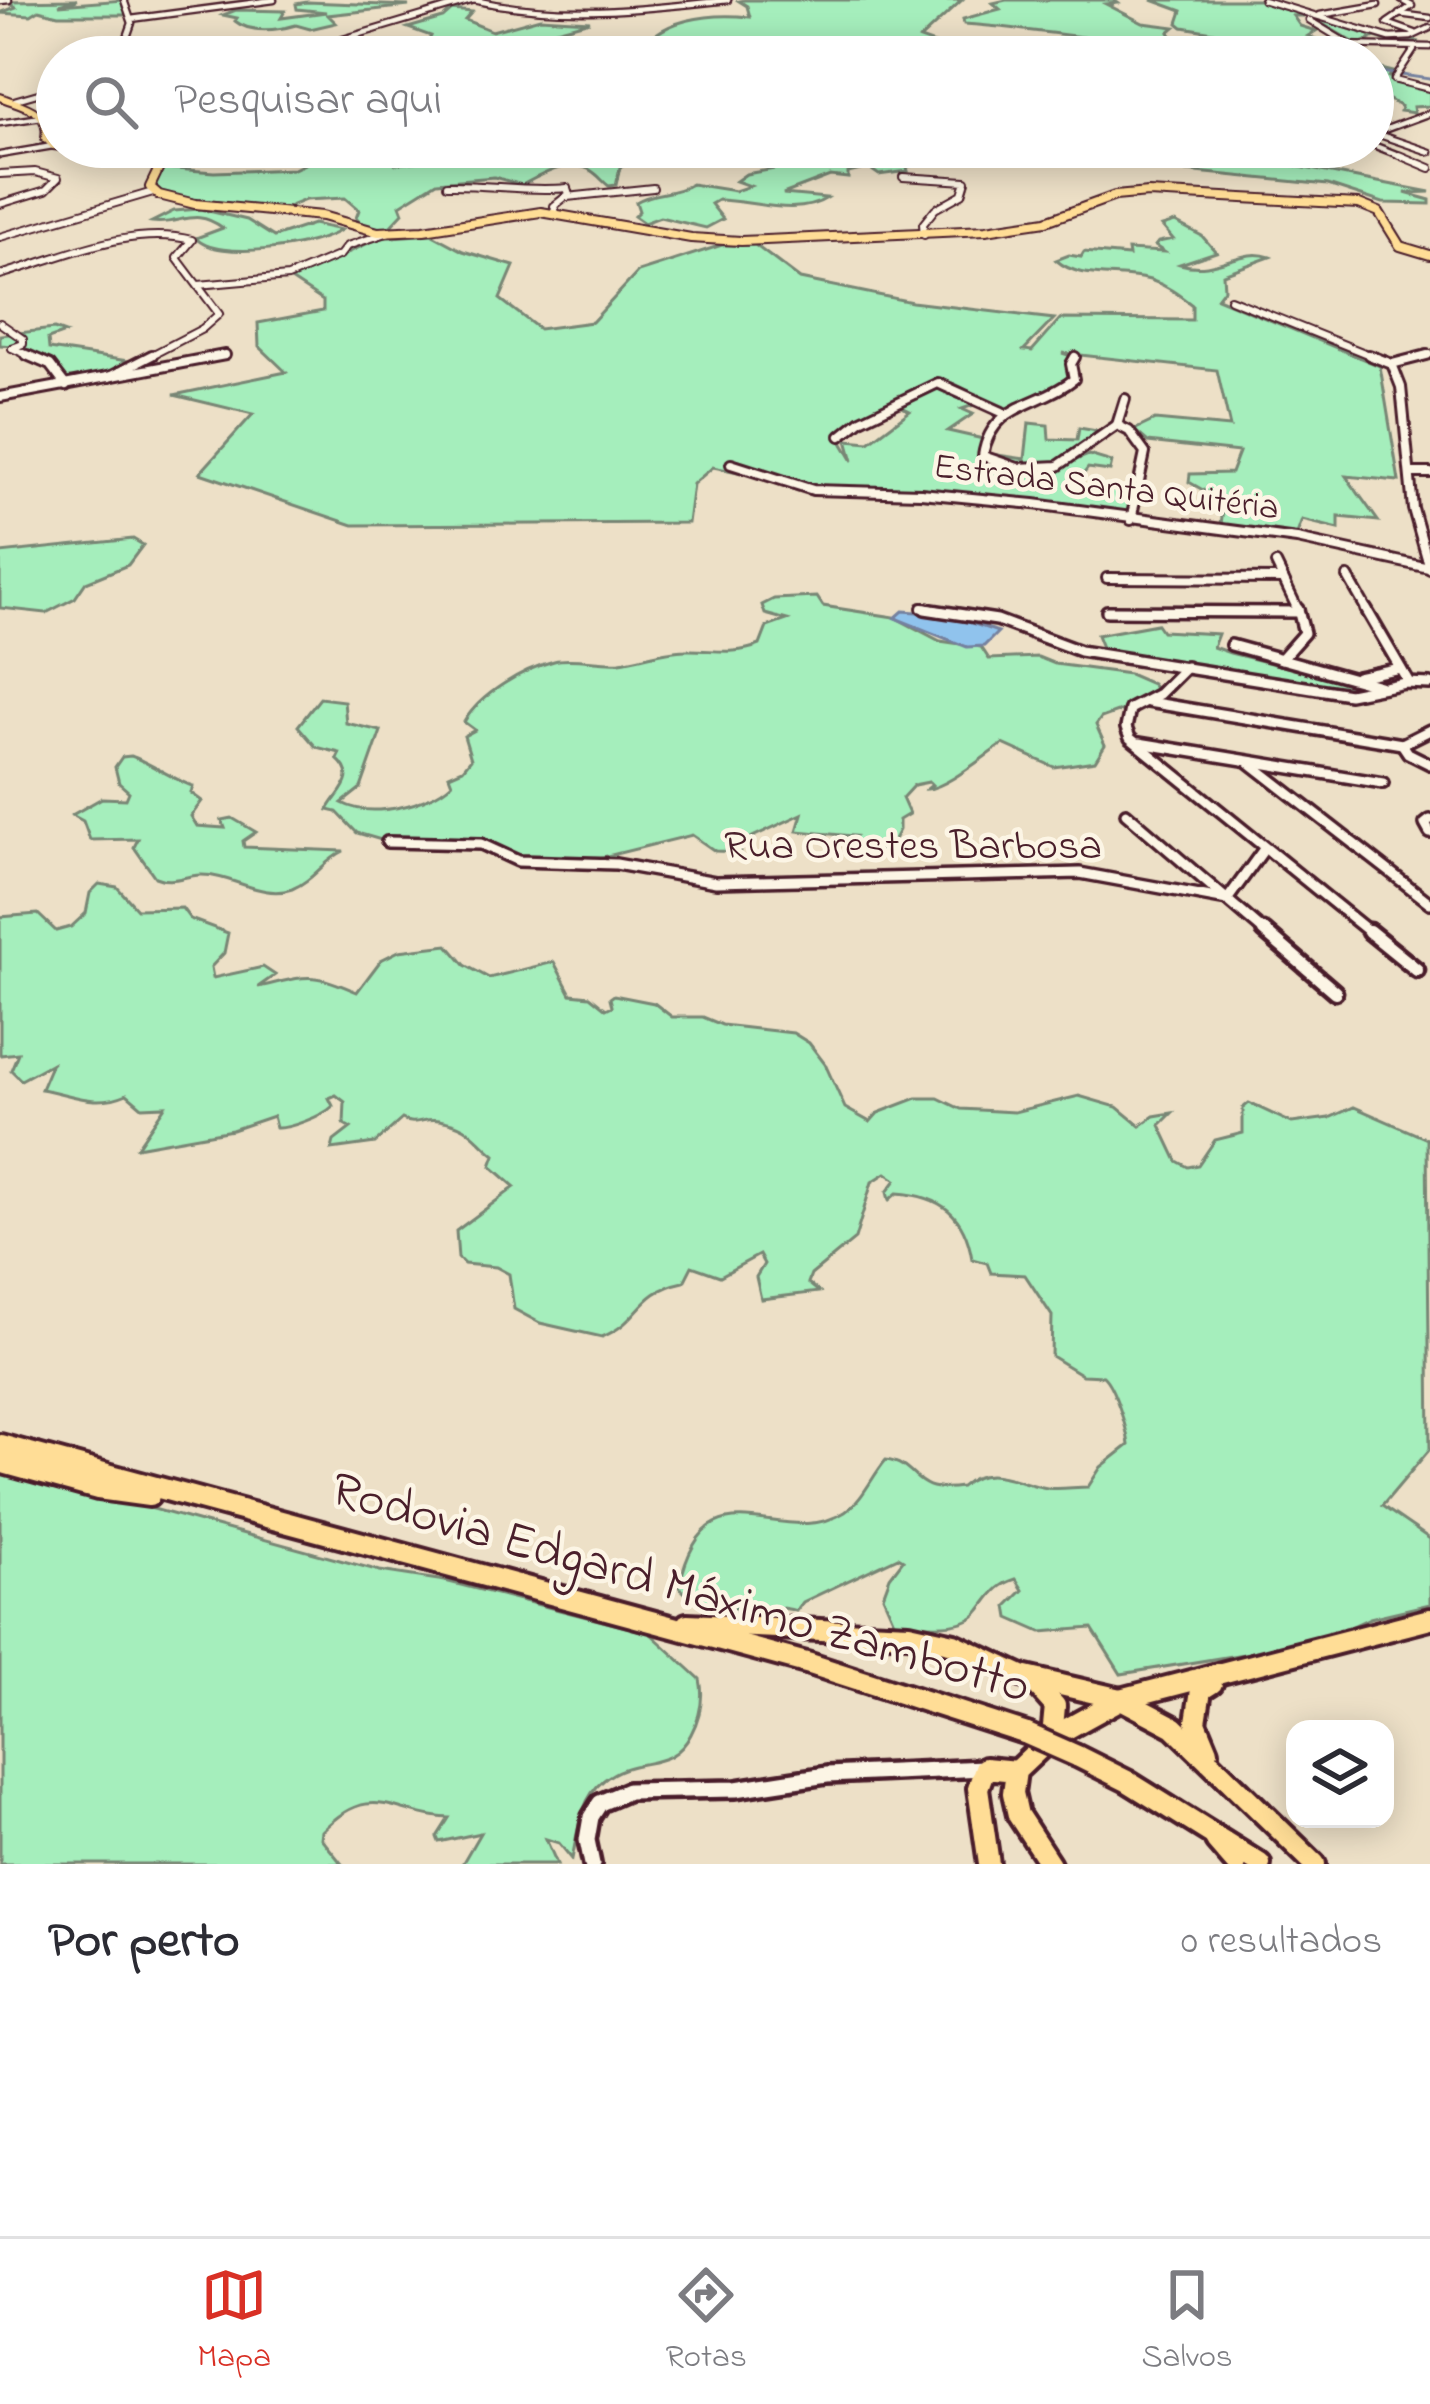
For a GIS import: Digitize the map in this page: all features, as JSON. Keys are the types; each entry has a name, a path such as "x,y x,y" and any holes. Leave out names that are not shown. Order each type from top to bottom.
{"main road":[{"path":"0,97 36,113"},
{"path":"158,168 150,181 153,192 208,206 332,217 365,230 390,232 443,228 512,213 556,213 724,241 923,235 1046,221 1129,194 1320,200 1378,212 1400,246 1430,255"},
{"name":"Rodovia Edgard Máximo Zambotto","path":"0,1445 190,1501 946,1702 1077,1756 1260,1864"},
{"name":"Rodovia Edgard Máximo Zambotto","path":"0,1462 98,1489 190,1501"},
{"path":"1050,1864 1018,1814 1013,1793 1016,1771 1052,1737 1121,1699 1430,1619"},
{"path":"663,1624 909,1634 954,1644 1042,1687 1054,1706 1052,1737"},
{"path":"1222,1774 1195,1731 1193,1715 1201,1690 1227,1674"},
{"path":"1022,1676 1121,1699 1174,1727 1315,1864"},
{"path":"989,1864 978,1788 985,1768 1016,1771"},
{"path":"1205,1828 1236,1864"}],"street":[{"path":"0,1 9,0"},
{"path":"124,0 131,19 126,36"},
{"path":"131,19 274,0"},
{"path":"353,36 473,0 524,11 626,13 728,0"},
{"path":"1263,0 1383,36"},
{"path":"1401,0 1422,2"},
{"path":"1411,3 1388,24 1418,34"},
{"path":"1317,16 1378,5"},
{"path":"1399,14 1430,18"},
{"path":"1309,20 1336,36"},
{"path":"1394,37 1430,28"},
{"path":"1406,44 1430,46"},
{"path":"1394,49 1430,46"},
{"path":"1414,50 1394,80 1430,89"},
{"path":"15,100 36,94"},
{"path":"1394,126 1430,113"},
{"path":"0,123 36,118"},
{"path":"1394,142 1430,149"},
{"path":"0,155 36,149"},
{"path":"1394,153 1430,168"},
{"path":"0,174 35,172 58,178 46,190 0,204"},
{"path":"902,177 964,180 965,190 934,209 923,224 923,235"},
{"path":"447,185 486,184 523,193 565,188 567,197"},
{"path":"556,213 554,206 567,197 653,188"},
{"path":"0,236 153,192"},
{"path":"198,285 288,277 340,255 347,246 390,232"},
{"path":"0,275 168,235 192,240 177,259 217,308 214,320 109,377"},
{"path":"1231,298 1392,364 1428,351"},
{"path":"0,323 23,339 22,344 0,350"},
{"path":"12,347 50,365 66,386"},
{"path":"0,397 225,355"},
{"path":"1075,357 1071,364 1074,380 1069,384 1002,412 989,428 983,455 1016,466 1067,463 1102,430 1117,425 1129,431 1145,453 1131,520"},
{"path":"1392,364 1401,387 1412,509 1430,569"},
{"path":"841,436 861,420 938,383 951,384 976,402 1002,412"},
{"path":"1117,425 1125,399"},
{"name":"Estrada Santa Quitéria","path":"731,464 813,490 920,493 1297,539 1430,569"},
{"path":"1412,473 1430,473"},
{"path":"1276,564 1304,633 1281,659"},
{"path":"1348,577 1408,681"},
{"path":"1108,578 1282,579"},
{"path":"922,608 997,620 1098,654 1365,699 1380,686"},
{"path":"1107,611 1298,612"},
{"path":"1231,645 1380,686 1408,681 1430,684"},
{"path":"1096,673 1098,654"},
{"path":"1148,702 1186,667"},
{"path":"1354,678 1400,668"},
{"path":"1417,970 1135,743 1126,728 1136,705 1148,702 1402,744 1430,730"},
{"path":"1135,743 1383,784"},
{"path":"1402,744 1408,753 1430,764"},
{"path":"1248,761 1430,903"},
{"path":"1126,813 1335,992"},
{"path":"1430,820 1425,824 1430,833"},
{"name":"Rua Orestes Barbosa","path":"387,842 481,844 518,861 597,862 716,882 1081,873 1227,899"},
{"path":"1227,899 1264,849"},
{"path":"592,1864 586,1840 590,1820 600,1803 617,1795 667,1788 737,1789 832,1774 985,1768"}],"green space":[{"path":"77,0 59,5 123,0 123,7 132,15 0,13 16,7 8,1"},
{"path":"962,0 923,36 654,36 687,20 750,17 747,6 739,1"},
{"path":"1114,0 1118,3 1106,4 1143,23 1175,27 1169,32 1172,36 1075,36 964,24 963,19 1000,9 993,3"},
{"path":"1152,0 1261,0 1381,36 1343,36 1309,16 1293,16 1300,26 1316,31 1308,36 1237,36 1183,27 1178,23 1182,11"},
{"path":"296,4 409,6 328,15 336,23 310,29 296,25 256,29 223,15 236,10 285,11 281,18 326,12 297,9"},
{"path":"452,10 472,12 465,20 492,31 540,18 590,21 541,34 548,36 431,36 408,28 443,18"},
{"path":"1394,79 1430,91 1430,106 1413,107 1414,113 1400,111 1394,103"},
{"path":"163,168 214,172 563,168 522,185 494,177 437,182 400,205 403,213 387,230 362,225 356,218 359,210 345,198 305,200 283,209 157,195 151,181"},
{"path":"585,168 620,168 616,185 609,186"},
{"path":"780,168 869,168 848,173 848,178 830,176 783,194 827,198 802,207 718,200 711,204 723,219 706,228 660,217 644,223 634,216 639,211 636,202 650,196 692,184 735,191 750,186 736,181 746,174"},
{"path":"869,168 908,171 879,175"},
{"path":"1169,168 1306,168 1430,192 1405,193 1430,200 1430,204 1383,203 1328,185"},
{"path":"200,209 247,220 274,237 313,224 341,230 311,242 244,250 207,245 196,238 223,228 204,218 152,222 174,211"},
{"path":"1175,222 1202,236 1216,252 1180,264 1206,266 1249,255 1270,257 1223,274 1224,289 1217,298 1380,366 1399,481 1346,476 1378,521 1339,517 1339,529 1302,520 1297,534 1221,524 1224,502 1189,482 1190,474 1231,473 1239,452 1148,442 1134,430 1155,420 1230,427 1217,370 1062,353 1072,356 1070,379 1003,410 952,383 942,383 928,387 912,394 839,437 853,461 847,440 869,442 910,411 896,404 939,384 977,404 962,409 973,414 948,431 983,439 980,459 1022,467 1062,464 1089,455 1112,462 1110,471 1088,468 1075,485 1134,493 1129,518 1031,500 823,489 713,467 693,484 688,523 353,525 200,473 253,414 174,395 286,372 259,346 258,323 323,311 323,301 291,280 379,238 431,234 463,251 514,266 500,299 539,329 592,322 638,272 722,245 755,245 800,279 912,302 1054,319 1024,350 1032,351 1060,319 1192,320 1192,305 1161,284 1138,277 1089,274 1056,260 1081,257 1084,252 1129,256 1128,250 1164,252 1155,246 1173,239 1162,226"},
{"path":"54,329 65,333 48,339 49,349 128,361 107,377 70,383 39,357 0,345 0,335"},
{"path":"1029,423 1048,425 1049,439 1077,440 1079,428 1097,431 1072,454 1049,465 1023,465 990,454 1025,459"},
{"path":"133,539 143,545 128,565 86,582 75,598 46,613 0,608 0,553"},
{"path":"817,597 823,606 894,617 940,641 981,647 989,659 1038,657 1055,664 1129,674 1152,684 1161,696 1101,718 1096,725 1105,745 1095,761 1054,767 1003,744 944,783 927,789 932,785 929,782 914,785 902,798 909,814 899,820 886,855 848,840 854,836 797,831 802,814 733,846 742,849 739,852 715,851 692,835 587,861 517,861 484,847 402,846 357,833 337,812 328,810 347,779 337,759 340,753 316,747 298,726 320,698 344,701 346,723 381,731 361,788 342,803 369,810 400,807 429,798 452,783 449,775 471,759 464,736 475,730 464,722 480,702 516,676 561,660 620,662 678,650 750,648 760,645 767,627 787,620 765,614 762,605 774,599"},
{"path":"1157,624 1162,631 1218,634 1213,647 1230,653 1369,687 1362,693 1103,650 1097,635"},
{"path":"131,756 193,786 191,793 202,801 191,816 197,826 225,828 222,820 232,818 256,832 243,841 244,847 344,851 300,885 280,892 212,876 155,877 134,847 138,839 90,840 83,821 72,815 102,798 126,799 129,792 119,783 115,767 122,757"},
{"path":"99,884 117,887 137,909 182,908 190,919 228,933 224,953 211,967 213,978 263,967 275,975 258,987 309,978 357,992 381,960 399,951 448,945 465,965 489,978 554,962 571,994 590,996 606,1009 612,1006 614,995 654,1003 672,1017 703,1017 722,1025 793,1033 809,1043 825,1064 845,1108 870,1122 878,1113 917,1098 938,1098 961,1109 1014,1112 1079,1096 1117,1107 1140,1126 1154,1116 1172,1113 1160,1125 1177,1161 1188,1167 1198,1165 1215,1140 1243,1133 1243,1108 1249,1103 1292,1123 1329,1118 1354,1107 1427,1139 1430,1449 1382,1506 1430,1539 1430,1604 1370,1618 1318,1642 1121,1674 1092,1628 1041,1632 1009,1618 1007,1606 1023,1590 1016,1579 999,1587 963,1622 894,1621 883,1596 903,1560 898,1557 803,1602 796,1611 720,1608 692,1598 679,1587 691,1550 707,1528 726,1519 820,1522 851,1507 886,1460 933,1487 961,1487 992,1475 1047,1488 1088,1487 1101,1467 1129,1445 1111,1389 1103,1376 1082,1375 1051,1356 1052,1316 1025,1275 991,1273 987,1263 972,1259 964,1231 939,1204 897,1193 889,1200 887,1192 896,1180 886,1173 872,1182 855,1239 811,1275 808,1283 819,1292 761,1299 756,1277 764,1264 759,1255 720,1276 692,1266 684,1282 657,1293 602,1337 540,1323 514,1309 509,1274 496,1267 464,1264 458,1258 456,1231 515,1187 491,1166 495,1155 459,1126 402,1119 375,1143 332,1149 334,1141 351,1128 344,1124 345,1102 336,1095 329,1098 333,1106 328,1110 289,1126 276,1128 273,1116 232,1130 137,1147 165,1106 142,1107 127,1094 94,1100 41,1089 52,1063 21,1080 11,1070 18,1053 0,1055 0,917 38,914 56,931 71,927 86,913 90,893"},
{"path":"0,1467 380,1571 445,1581 650,1633 700,1679 697,1721 673,1754 616,1772 596,1788 581,1816 572,1859 559,1843 546,1839 557,1864 462,1864 480,1833 439,1842 437,1837 449,1818 370,1804 340,1815 322,1831 321,1838 342,1864 0,1864"}],"water":[{"path":"903,611 945,614 998,632 984,646 967,647 895,618"}],"waterway":[{"path":"1394,74 1430,79"}]}
